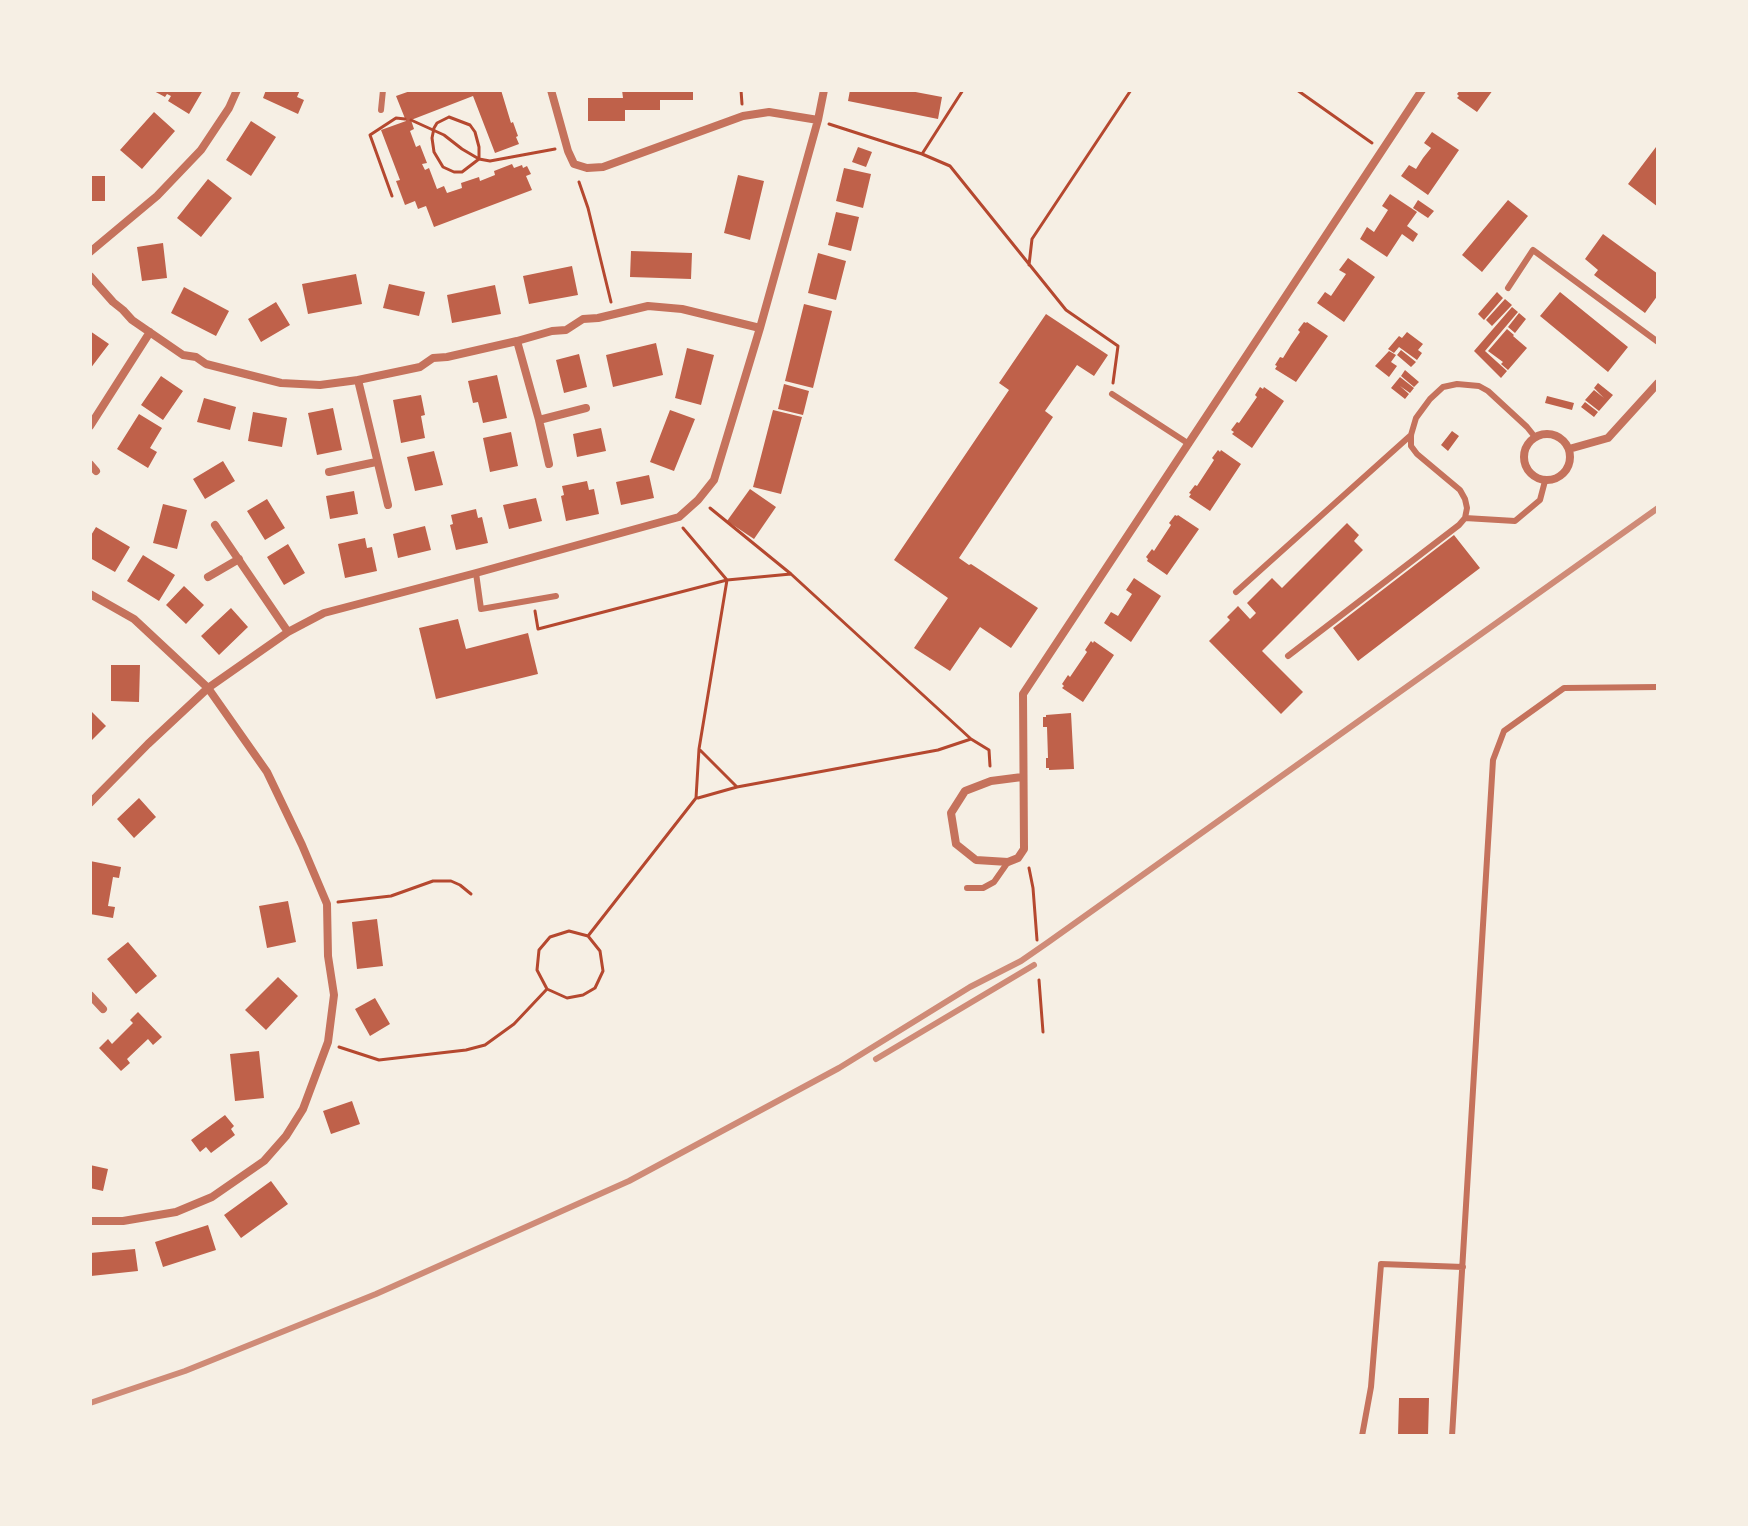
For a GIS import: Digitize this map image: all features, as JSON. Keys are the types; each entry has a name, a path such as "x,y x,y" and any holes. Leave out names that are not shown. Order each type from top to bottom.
{"street":[{"path":"90,252 157,196 201,150 229,108 237,90"},
{"path":"551,90 574,164 587,168 603,167 743,116 769,112 818,120"},
{"path":"90,803 208,688 288,632 324,613 679,517 698,500 714,480 760,328 824,90"},
{"path":"1022,777 991,781 965,791 951,813 956,844 976,860 1008,862 1018,858 1024,849 1023,694 1422,90"},
{"path":"90,276 132,320 183,355 281,383 320,385 420,367 433,358 566,330 583,319 648,306 682,309 760,328"},
{"path":"90,426 150,332"},
{"path":"517,341 549,464"},
{"path":"358,380 388,505"},
{"path":"1569,449 1608,438 1658,383"},
{"path":"539,420 586,408"},
{"path":"1555,435 1569,449 1570,461 1565,472 1556,479 1545,481 1534,477 1526,468 1523,457 1527,445 1535,437 1555,435"},
{"path":"329,472 376,462"},
{"path":"215,525 288,632"},
{"path":"208,577 239,559"},
{"path":"90,594 134,619 208,688 267,772 327,904 328,956 334,995 328,1042 303,1109 286,1136 264,1161 212,1197 176,1212 123,1221 90,1221"},
{"path":"90,995 103,1009"}],"lane":[{"path":"381,110 383,90"},
{"path":"1508,288 1533,250 1658,342"},
{"path":"1288,656 1465,518 1467,508 1460,490 1411,446 1416,418 1443,387 1457,384 1479,386 1535,437"},
{"path":"1112,394 1189,444"},
{"path":"1236,592 1411,435"},
{"path":"1465,518 1515,521 1540,500 1545,481"},
{"path":"476,573 481,609 556,596"},
{"path":"1452,1436 1493,760 1504,731 1564,688 1658,687"},
{"path":"967,888 983,888 994,882 1008,862"},
{"path":"1362,1436 1371,1387 1381,1264 1463,1267"}],"path":[{"path":"922,154 963,90"},
{"path":"1029,265 1032,239 1131,90"},
{"path":"1297,90 1383,150"},
{"path":"449,117 470,125 479,147 479,159 462,172 443,167 434,152 432,138 437,123 449,117"},
{"path":"392,196 370,135 396,118 405,119"},
{"path":"411,120 434,129 479,159 490,161 567,147"},
{"path":"818,120 950,166 1066,310 1118,346 1112,394"},
{"path":"574,164 614,313"},
{"path":"698,500 791,574 971,739 989,750 991,781"},
{"path":"679,517 684,531 727,580"},
{"path":"533,600 538,629 727,580 791,574"},
{"path":"588,936 696,798 699,749 727,580"},
{"path":"696,798 737,787 938,750 971,739"},
{"path":"699,749 737,787"},
{"path":"1024,849 1033,888 1037,940"},
{"path":"327,904 391,896 433,881 451,881 471,894"},
{"path":"569,931 588,936 600,951 602,961 603,971 595,988 583,995 567,998 547,989 537,970 539,950 550,937 569,931"},
{"path":"1039,980 1043,1032"},
{"path":"328,1042 379,1060 466,1050 485,1045 514,1024 547,989"}],"building":[{"path":"152,90 203,90 189,114 168,101 171,96 167,94 165,97"},
{"path":"266,90 300,90 297,97 304,100 298,114 263,98"},
{"path":"413,90 501,90 518,136 519,144 495,153 473,96 411,120 414,129 410,131 427,163 422,164 425,170 429,168 437,189 444,186 447,193 462,188 461,183 479,177 480,181 512,164 514,168 527,166 531,174 526,176 532,190 434,227 426,206 418,209 415,201 405,205 396,181 400,180 381,130 406,121 396,96"},
{"path":"622,90 693,90 693,100 660,100 660,110 625,110 625,121 588,121 588,98 623,98"},
{"path":"850,90 905,90 942,97 938,119 848,101"},
{"path":"1460,90 1493,90 1477,112 1457,98"},
{"path":"154,112 175,131 142,169 120,150"},
{"path":"251,121 276,137 251,176 226,160"},
{"path":"1432,132 1459,150 1428,195 1401,176 1409,165 1416,169 1431,148 1424,143"},
{"path":"858,147 872,152 866,167 852,162"},
{"path":"1658,148 1658,207 1628,184"},
{"path":"844,168 871,174 863,208 836,201"},
{"path":"738,175 764,181 750,240 724,233"},
{"path":"90,176 105,176 105,201 90,201"},
{"path":"208,179 232,198 201,237 177,218"},
{"path":"1390,194 1417,212 1407,226 1418,234 1413,242 1402,234 1387,257 1360,239 1367,227 1374,232 1388,210 1382,206"},
{"path":"1418,200 1434,211 1428,218 1413,208"},
{"path":"1508,200 1528,216 1482,272 1462,255"},
{"path":"836,212 859,217 851,251 828,245"},
{"path":"1603,234 1658,274 1658,295 1645,313 1594,275 1598,270 1585,259"},
{"path":"163,243 167,278 142,281 137,247"},
{"path":"631,251 692,253 691,279 630,277"},
{"path":"818,253 846,261 836,300 808,293"},
{"path":"1348,258 1375,277 1344,322 1317,303 1325,292 1331,296 1346,274 1339,270"},
{"path":"572,266 578,295 529,304 523,276"},
{"path":"356,274 362,304 308,314 302,284"},
{"path":"389,284 425,292 419,316 383,308"},
{"path":"495,285 501,314 452,323 447,295"},
{"path":"184,287 229,311 216,336 171,313"},
{"path":"1497,292 1503,298 1484,320 1478,314"},
{"path":"1560,292 1628,347 1608,372 1540,316"},
{"path":"1505,299 1512,305 1492,326 1486,320"},
{"path":"276,302 290,325 261,342 248,319"},
{"path":"804,304 832,311 813,388 785,381"},
{"path":"1512,307 1518,312 1485,351 1507,371 1501,378 1474,351"},
{"path":"1519,313 1526,319 1515,333 1508,327"},
{"path":"1046,314 1108,355 1094,376 1077,365 1045,411 1053,417 959,558 1038,608 1011,648 980,627 950,671 914,648 948,598 894,560 1009,390 999,383"},
{"path":"1304,322 1328,336 1296,382 1275,369 1275,365 1280,357 1283,358"},
{"path":"1507,329 1527,348 1508,370 1488,351"},
{"path":"90,331 109,344 90,369"},
{"path":"1407,332 1423,344 1418,350 1422,353 1417,360 1399,347 1394,353 1388,349"},
{"path":"656,343 663,375 613,387 606,355"},
{"path":"687,348 714,355 701,405 675,398"},
{"path":"1401,350 1416,362 1411,367 1397,355"},
{"path":"1389,351 1396,355 1391,362 1397,366 1389,377 1375,366"},
{"path":"579,354 587,387 564,393 556,360"},
{"path":"1405,370 1419,382 1414,387 1401,376"},
{"path":"497,375 507,418 483,423 478,402 473,403 468,381"},
{"path":"161,376 183,391 163,420 141,405"},
{"path":"1400,377 1414,388 1410,393 1400,386 1409,394 1405,399 1391,388"},
{"path":"1598,383 1613,395 1599,411 1585,400 1594,390 1604,398 1594,388"},
{"path":"784,384 809,391 803,415 778,409"},
{"path":"1260,387 1284,401 1252,448 1231,430 1257,397 1255,395"},
{"path":"421,395 425,438 401,443 393,400"},
{"path":"1547,396 1574,403 1572,410 1545,403"},
{"path":"204,398 236,407 230,430 197,422"},
{"path":"1585,402 1598,412 1594,417 1581,407"},
{"path":"333,408 342,450 317,455 308,413"},
{"path":"670,410 695,419 674,471 650,462"},
{"path":"773,410 802,417 781,494 753,487"},
{"path":"253,412 287,418 282,447 248,441"},
{"path":"139,414 162,428 150,448 157,452 148,468 117,449"},
{"path":"601,428 606,451 577,457 573,434"},
{"path":"1452,431 1459,436 1448,451 1441,445"},
{"path":"511,432 518,466 490,472 483,438"},
{"path":"1218,450 1241,464 1210,511 1189,497 1189,493 1197,486"},
{"path":"434,451 443,485 415,491 407,457"},
{"path":"223,461 235,481 205,499 193,479"},
{"path":"649,475 654,498 621,505 616,482"},
{"path":"587,481 589,490 594,489 599,514 566,521 562,486"},
{"path":"750,489 776,507 754,539 727,521"},
{"path":"354,491 358,514 330,519 326,496"},
{"path":"536,498 542,521 509,529 503,505"},
{"path":"267,499 285,528 265,540 247,511"},
{"path":"163,504 187,510 177,549 153,543"},
{"path":"476,509 478,518 482,517 488,543 456,550 450,525 453,524 451,515"},
{"path":"1175,515 1199,529 1167,575 1146,557 1152,549 1154,551"},
{"path":"1347,523 1359,535 1354,541 1363,550 1262,651 1303,692 1281,714 1209,641 1230,620 1227,617 1238,606 1250,619 1256,613 1247,603 1272,578 1282,588"},
{"path":"425,526 431,550 398,558 393,534"},
{"path":"96,527 130,547 115,572 90,558 90,537"},
{"path":"1454,535 1480,568 1358,661 1333,628"},
{"path":"365,538 367,548 372,547 377,571 345,578 338,544"},
{"path":"288,544 305,573 284,585 267,557"},
{"path":"143,555 175,575 159,601 127,581"},
{"path":"1134,578 1161,596 1131,642 1104,623 1111,612 1118,616 1132,594 1126,590"},
{"path":"184,586 204,605 186,624 166,605"},
{"path":"231,608 248,627 219,655 201,636"},
{"path":"458,619 466,649 528,633 538,674 436,699 419,628"},
{"path":"1091,641 1114,655 1083,702 1062,688 1062,684 1087,652 1085,650"},
{"path":"111,665 140,665 139,702 111,701"},
{"path":"90,710 106,726 90,742"},
{"path":"1071,713 1074,769 1049,770 1046,768 1047,727 1043,727 1043,717"},
{"path":"139,798 156,817 134,838 117,819"},
{"path":"90,861 121,867 119,878 113,877 108,906 115,907 113,918 90,914"},
{"path":"288,901 296,942 267,948 259,906"},
{"path":"377,919 383,966 357,969 352,922"},
{"path":"128,942 157,976 136,994 107,959"},
{"path":"278,977 298,996 266,1030 245,1010"},
{"path":"375,998 390,1024 370,1036 355,1009"},
{"path":"138,1012 162,1037 153,1045 148,1039 127,1059 130,1063 121,1071 99,1048 108,1039 112,1044 133,1023 130,1020"},
{"path":"259,1051 264,1098 235,1101 230,1054"},
{"path":"352,1101 360,1124 331,1134 323,1111"},
{"path":"225,1115 234,1126 231,1129 235,1135 211,1153 206,1147 200,1152 191,1140"},
{"path":"90,1165 108,1169 103,1191 90,1188"},
{"path":"271,1181 288,1204 241,1238 224,1215"},
{"path":"208,1225 216,1250 163,1267 155,1242"},
{"path":"135,1249 138,1271 91,1276 90,1253"},
{"path":"1399,1398 1429,1398 1428,1436 1398,1436"}],"railway":[{"path":"90,1403 185,1371 376,1294 629,1181 839,1068 970,987 1021,961 1658,508"},
{"path":"876,1059 1034,965"}]}
